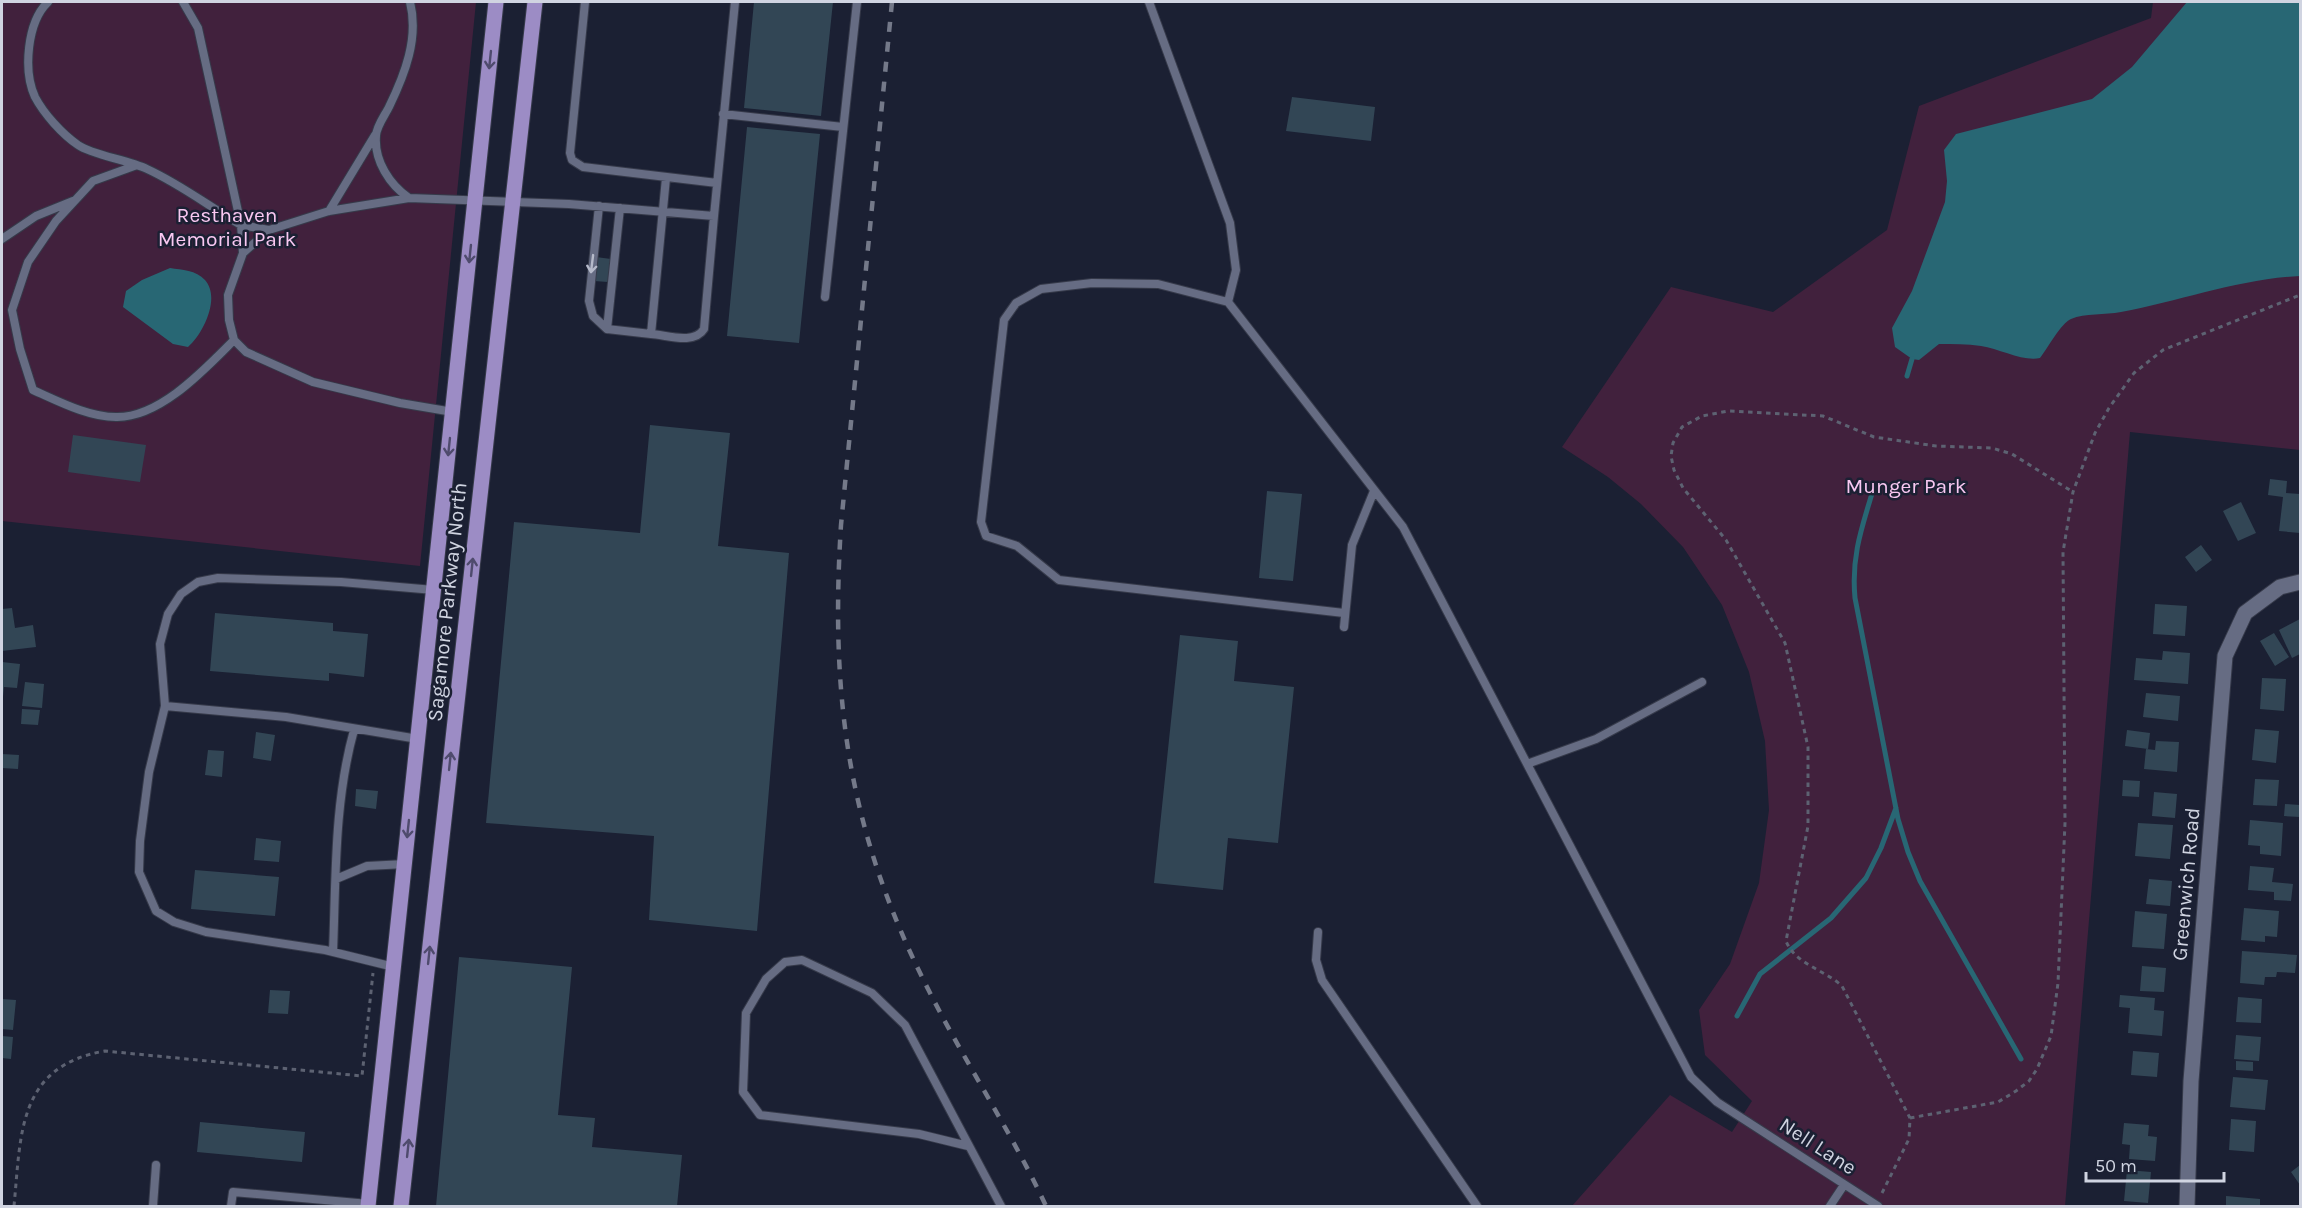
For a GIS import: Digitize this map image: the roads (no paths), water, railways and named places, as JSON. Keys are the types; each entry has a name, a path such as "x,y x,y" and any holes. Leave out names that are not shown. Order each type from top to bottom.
{"main road":[{"name":"Sagamore Parkway North","path":"368,1205 496,2"},
{"name":"Sagamore Parkway North","path":"401,1206 534,2"}],"street":[{"name":"Greenwich Road","path":"2187,1206 2191,1081 2225,656 2246,613 2280,587 2301,582"}],"lane":[{"path":"48,2 42,7 30,36 29,65 35,96 53,121 79,146 137,165 241,225 269,230"},
{"path":"183,2 198,28 241,225 243,253 228,295 229,320 234,340 246,352 313,382 400,403 453,412"},
{"path":"329,211 375,135 399,86 411,51 415,20 410,2"},
{"path":"585,2 570,153 572,160 583,167 717,183"},
{"path":"599,206 589,301 592,316 607,329 691,338 701,334 704,328 735,2"},
{"path":"825,297 856,2"},
{"path":"1149,2 1230,223 1236,270 1228,302 1158,284 1092,283 1041,289 1016,303 1005,320 981,522 986,536 1017,546 1059,580 1344,613"},
{"path":"723,114 843,127"},
{"path":"375,135 388,178 396,189 410,198"},
{"path":"137,165 93,181 56,221 28,262 12,310 20,349 33,390 73,408 116,417 150,410 210,364 234,340"},
{"path":"651,334 666,178"},
{"path":"243,253 269,230 329,211 410,198 599,206 714,216"},
{"path":"2,238 36,216 76,199"},
{"path":"607,329 620,208"},
{"name":"Nell Lane","path":"1228,302 1403,527 1691,1077 1717,1102 1877,1205"},
{"path":"1344,627 1352,545 1374,491"},
{"path":"394,967 333,952 206,932 174,922 156,911 139,872 140,842 149,772 165,706 159,644 168,614 181,594 198,582 218,578 341,582 434,590"},
{"path":"1527,764 1596,739 1702,682"},
{"path":"165,706 286,717 418,739"},
{"path":"333,952 343,771 354,730"},
{"path":"336,879 367,866 405,864"},
{"path":"1318,932 1316,960 1322,980 1477,1206"},
{"path":"968,1146 918,1134 760,1115 743,1092 746,1012 766,979 785,962 802,960 872,993 905,1025 1001,1206"},
{"path":"153,1206 156,1165"},
{"path":"1830,1206 1844,1185"},
{"path":"231,1206 233,1192 368,1205"}],"waterway":[{"path":"1907,376 1912,359"},
{"path":"1874,487 1856,555 1855,598 1898,819 1920,881 2021,1059"},
{"path":"1737,1016 1760,974 1831,918 1866,878 1881,848 1896,808"}],"railway":[{"path":"892,2 841,525 838,588 839,648 850,762 862,818 900,929 941,1015 1018,1151 1046,1206"}],"park label":[{"name":"Resthaven Memorial Park","path":"227,227"},
{"name":"Munger Park","path":"1906,486"}]}
